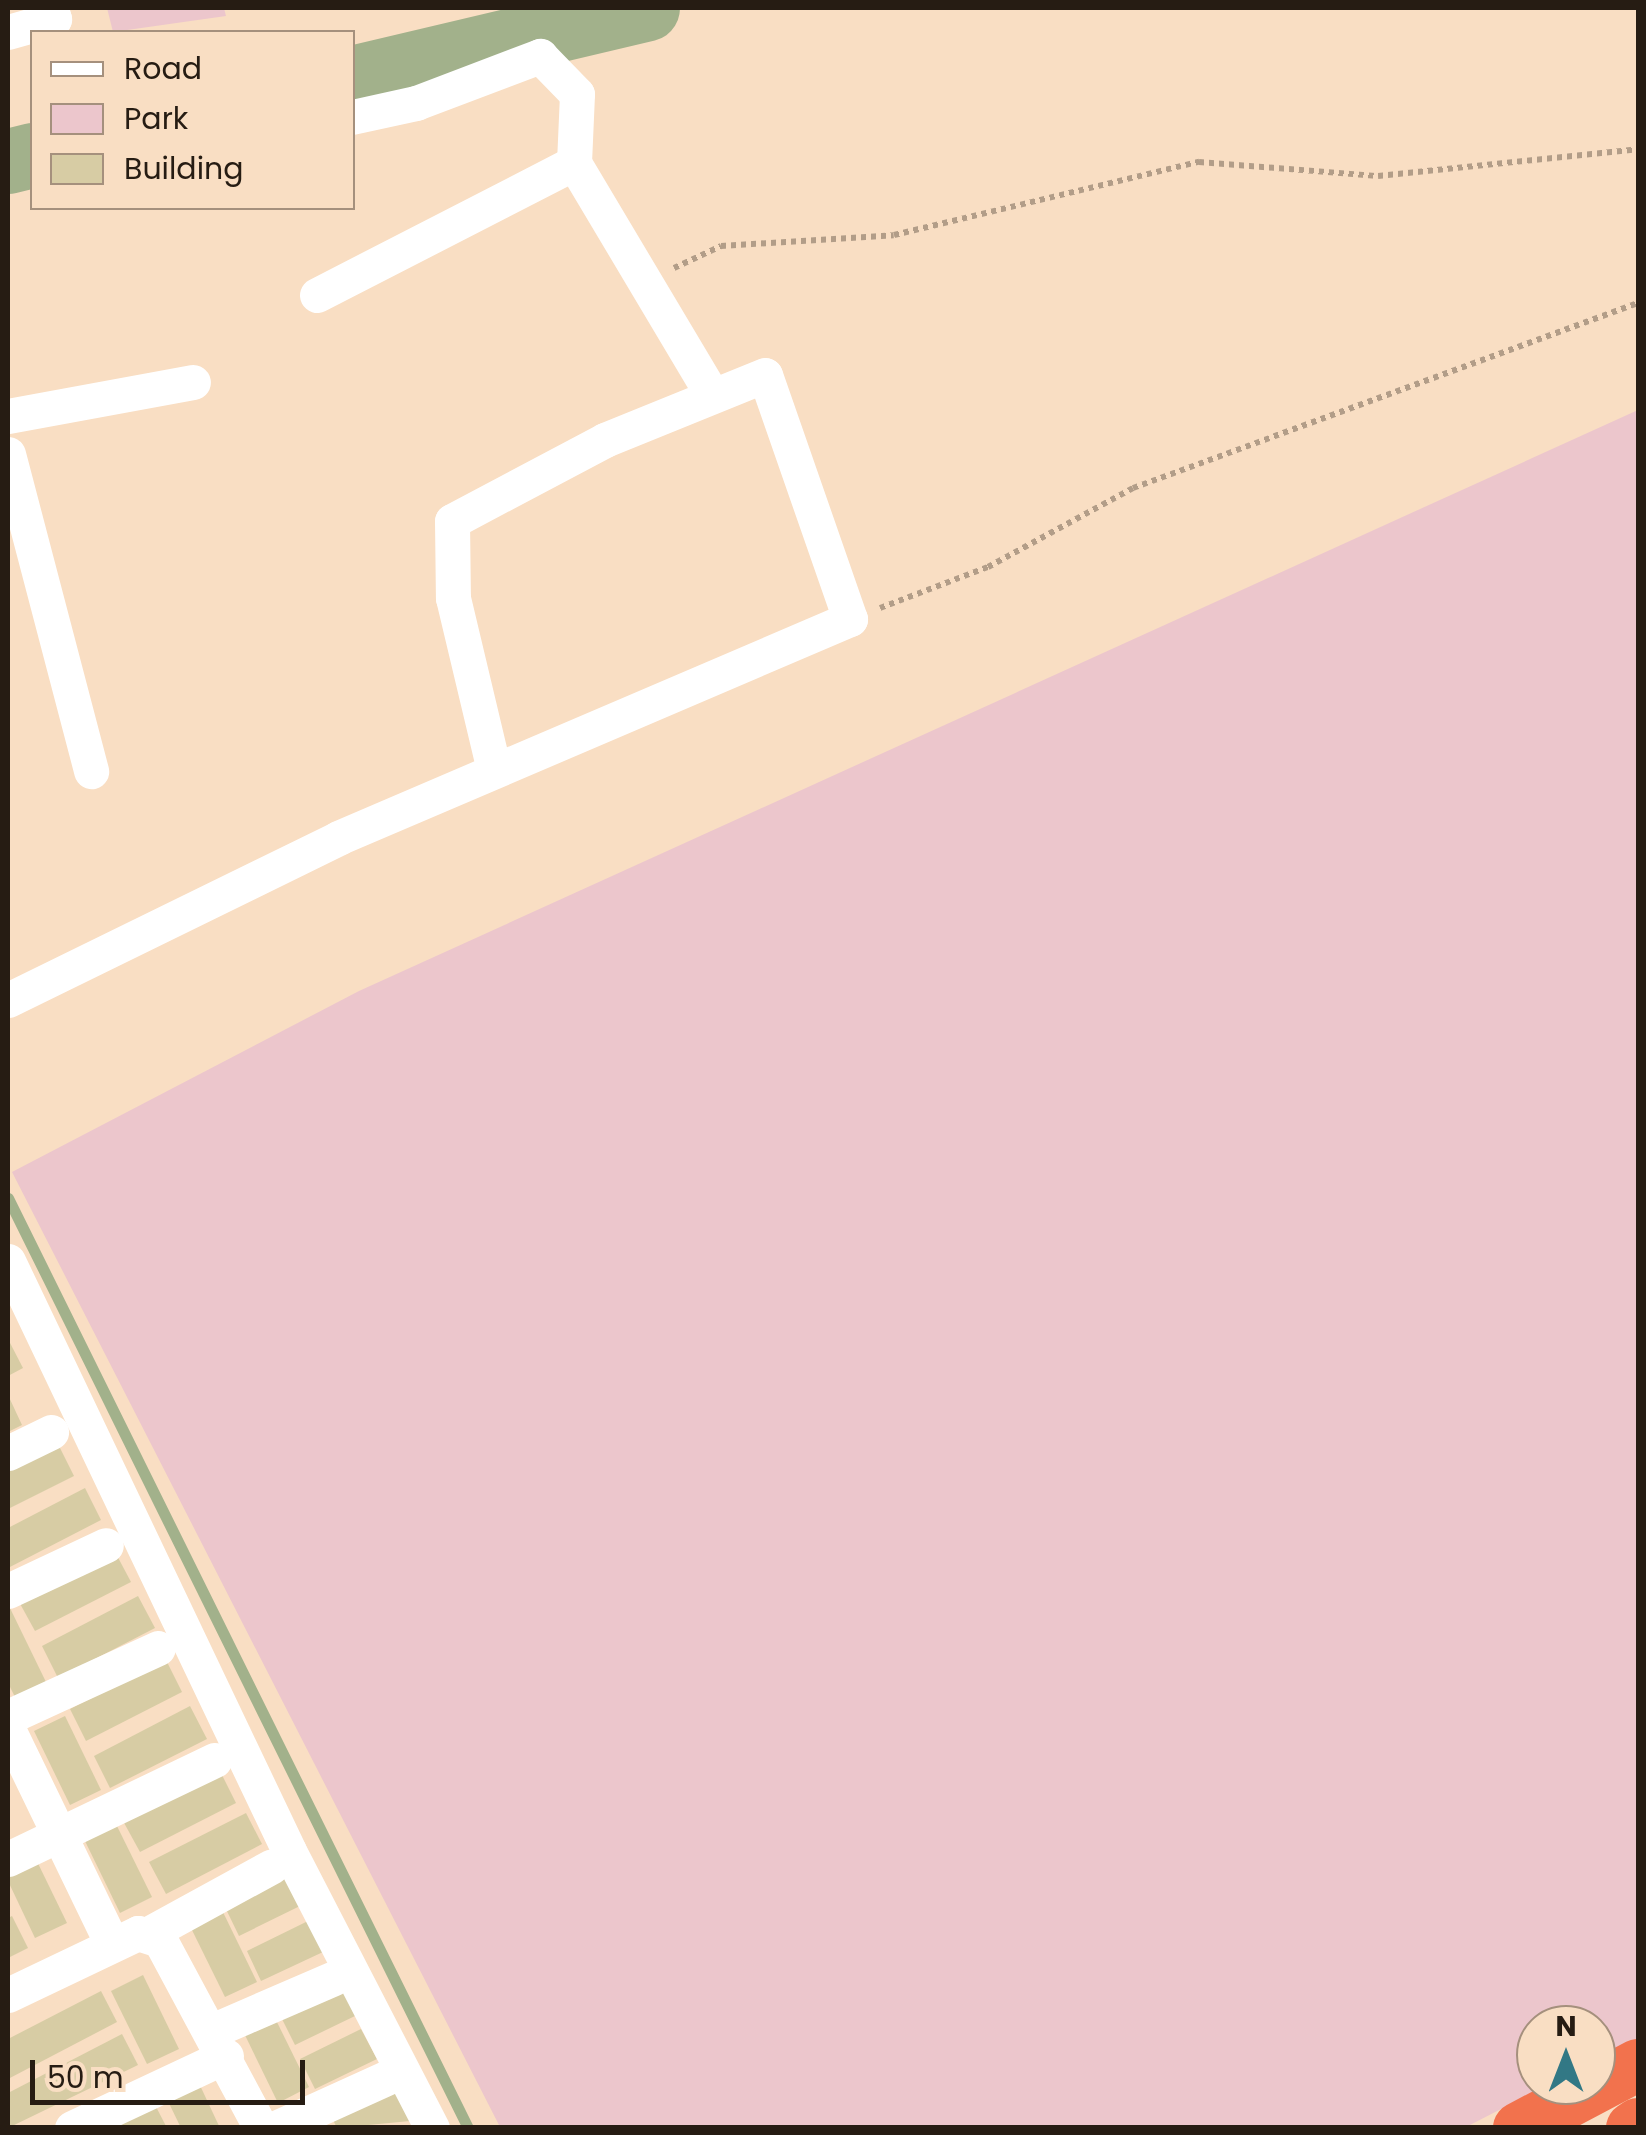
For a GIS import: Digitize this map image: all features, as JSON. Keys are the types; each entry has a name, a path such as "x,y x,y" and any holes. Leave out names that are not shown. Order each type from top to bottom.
{"highway":[{"path":"1519,2128 1638,2066"},
{"path":"1632,2128 1638,2124"}],"street":[{"path":"8,32 52,13"},
{"path":"355,117 416,103 540,56 577,94 574,163 711,393"},
{"path":"317,295 574,163"},
{"path":"8,1000 494,770 850,619 765,375 711,393 452,521 453,598 494,770"},
{"path":"8,416 193,382"},
{"path":"8,454 21,548 92,770"},
{"path":"8,1261 289,1851 432,2128"},
{"path":"8,1452 51,1432"},
{"path":"8,1591 106,1545"},
{"path":"8,1718 158,1648"},
{"path":"8,1729 112,1944"},
{"path":"8,1859 215,1760"},
{"path":"8,1995 112,1944 148,1934 272,1866"},
{"path":"148,1934 173,1958 220,2043 260,2128"},
{"path":"72,2128 332,1979"},
{"path":"276,2128 386,2078"}],"path":[{"path":"646,281 721,246 894,235 1199,162 1378,176 1638,149"},
{"path":"850,619 988,567 1134,488 1638,303"}],"green space":[{"path":"107,8 224,8 226,16 127,30 112,30"},
{"path":"1638,410 1638,2038 1616,2050 1616,2005 1516,2005 1516,2101 1466,2127 500,2127 12,1172 359,991"}],"building":[{"path":"8,1339 23,1368 8,1376"},
{"path":"8,1395 22,1425 8,1432"},
{"path":"58,1444 74,1476 8,1509 8,1469"},
{"path":"85,1488 101,1520 8,1568 8,1528"},
{"path":"114,1550 131,1582 35,1631 18,1600"},
{"path":"138,1596 155,1628 58,1678 42,1646"},
{"path":"8,1604 46,1682 15,1697 8,1683"},
{"path":"166,1660 182,1692 86,1741 70,1709"},
{"path":"190,1706 207,1739 110,1788 94,1756"},
{"path":"65,1716 101,1790 70,1805 34,1731"},
{"path":"220,1771 236,1803 140,1852 123,1821"},
{"path":"246,1813 262,1844 166,1894 149,1862"},
{"path":"116,1824 152,1897 120,1913 84,1839"},
{"path":"31,1849 67,1923 35,1938 8,1881 8,1860"},
{"path":"286,1875 300,1906 239,1936 224,1905"},
{"path":"221,1908 257,1982 225,1997 189,1924"},
{"path":"12,1916 28,1948 8,1958 8,1918"},
{"path":"308,1921 323,1952 261,1981 247,1951"},
{"path":"143,1975 179,2049 147,2064 111,1991"},
{"path":"342,1985 357,2015 295,2045 280,2015"},
{"path":"101,1991 117,2022 8,2079 8,2039"},
{"path":"273,2014 309,2087 278,2103 242,2029"},
{"path":"361,2029 377,2059 315,2089 300,2059"},
{"path":"122,2034 138,2065 8,2128 8,2093"},
{"path":"197,2079 220,2128 181,2128 165,2095"},
{"path":"395,2090 410,2121 337,2128 333,2120"},
{"path":"152,2099 167,2128 97,2128"}],"waterway":[{"path":"355,77 647,8"},
{"path":"8,161 30,156"},
{"path":"8,1198 468,2128"}]}
